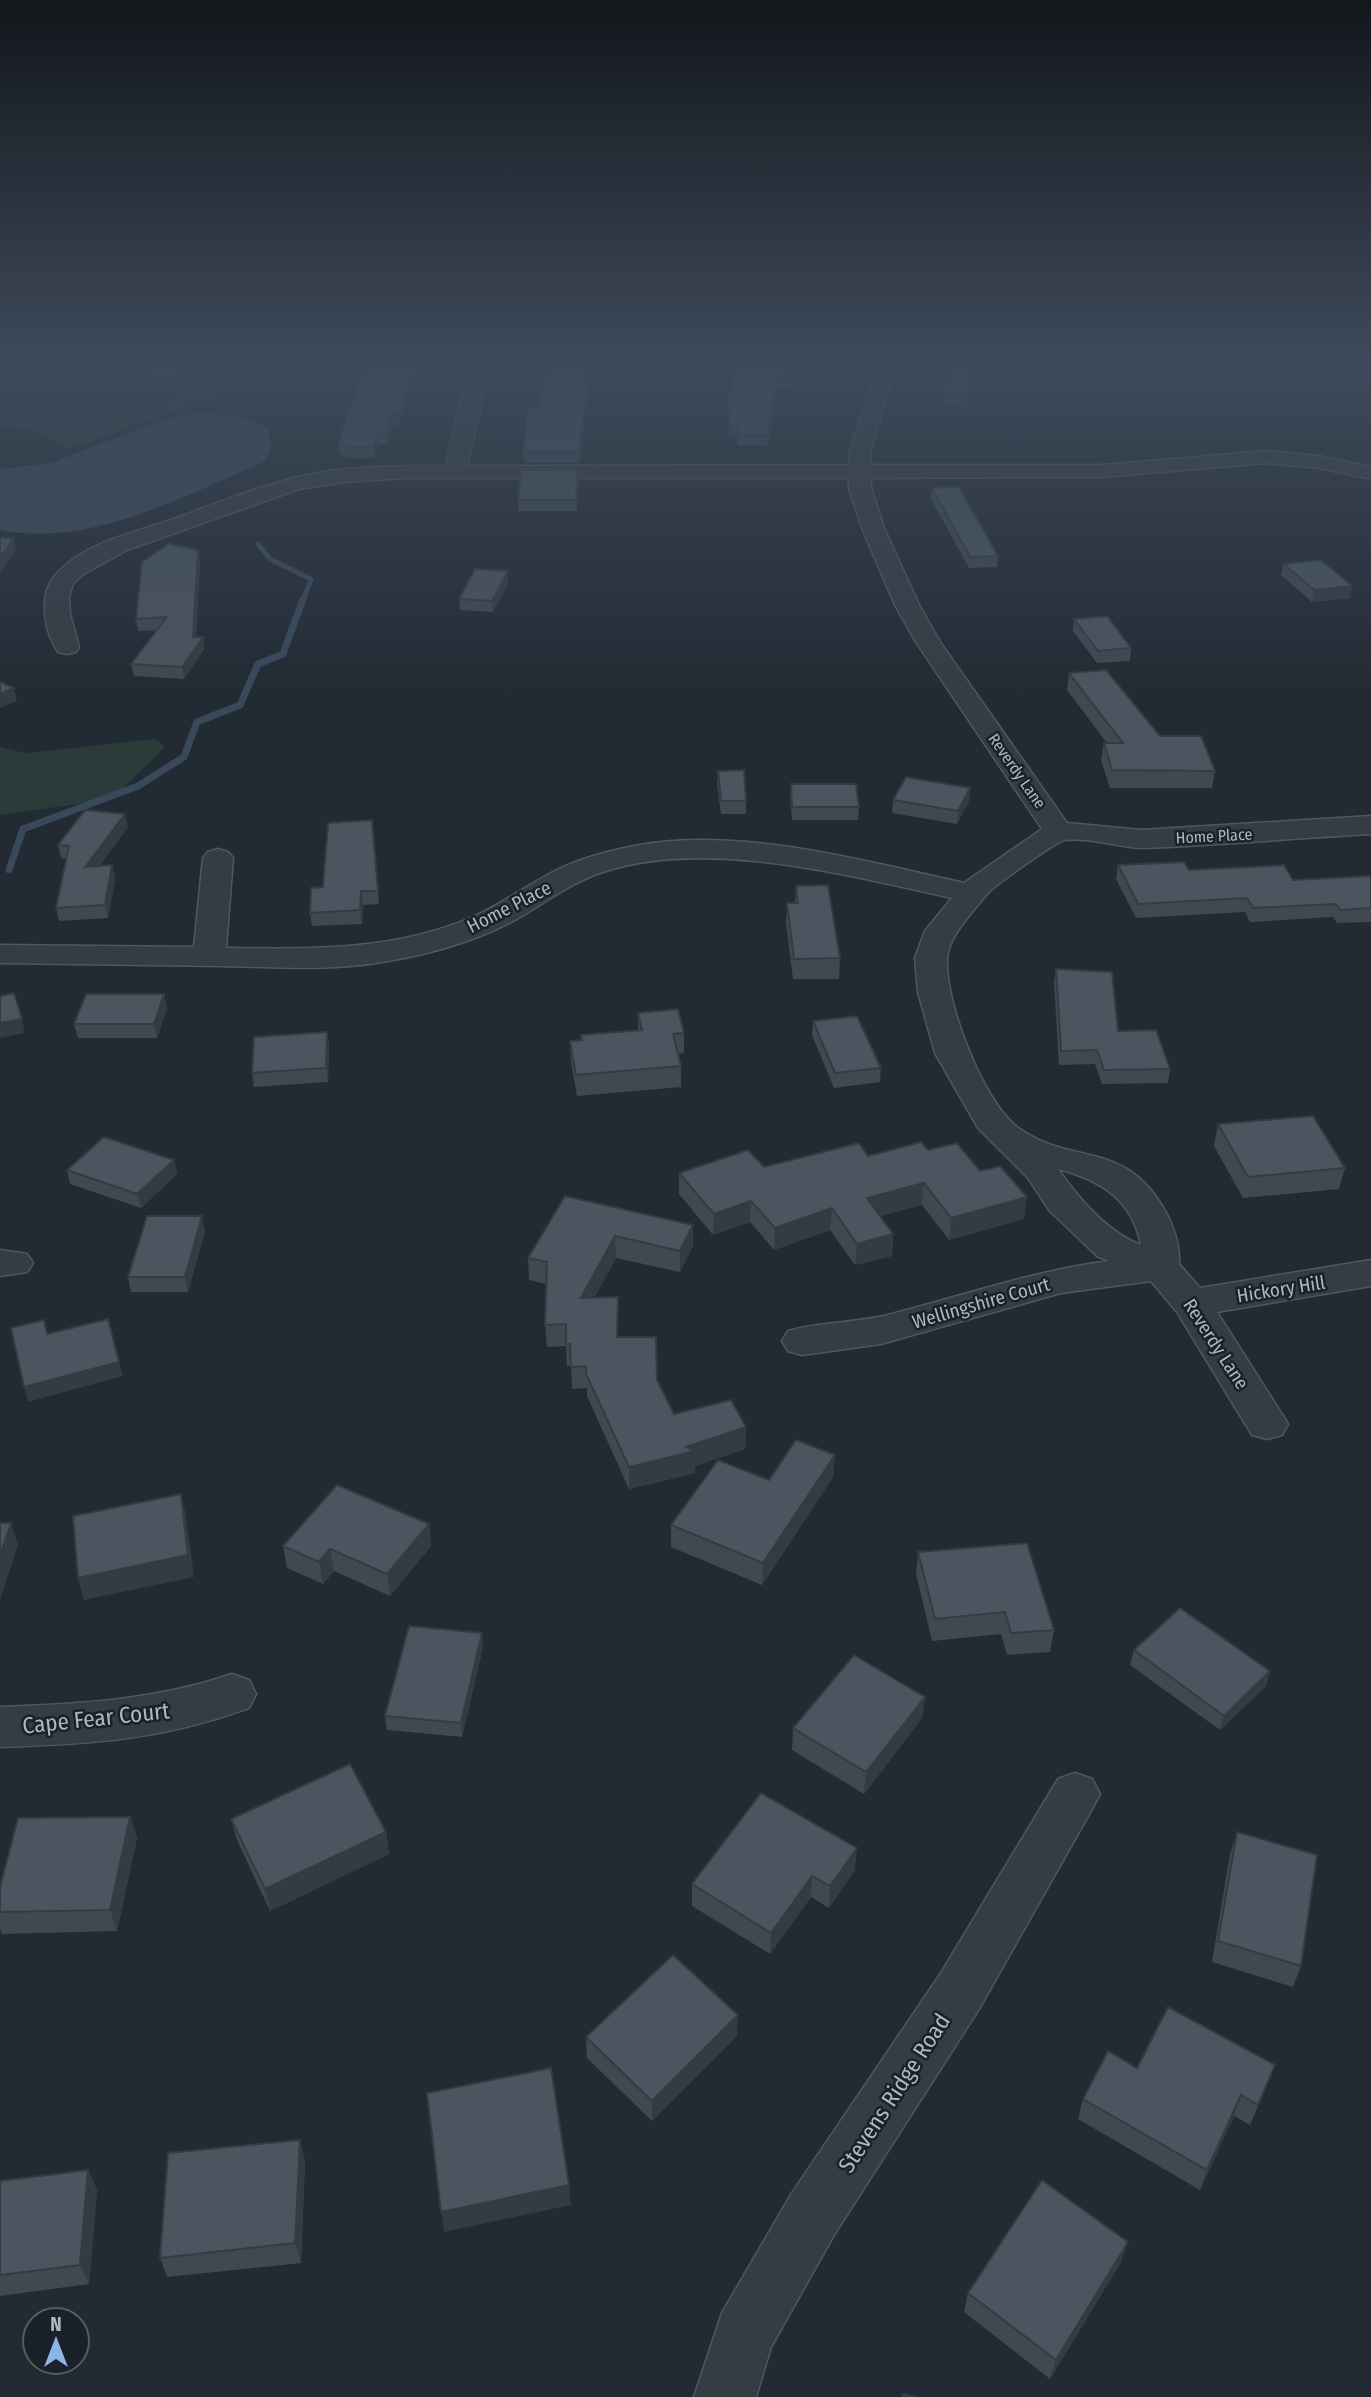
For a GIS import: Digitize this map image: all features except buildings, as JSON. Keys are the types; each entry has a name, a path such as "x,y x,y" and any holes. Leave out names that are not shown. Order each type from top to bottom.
{"street":[{"path":"67,648 59,623 57,595 63,581 83,565 112,549 234,502 297,483 362,474"},
{"name":"Reverdy Lane","path":"859,474 863,498 873,527 907,604 928,642 1058,831 970,893 941,931 931,958 934,992 952,1053 990,1120 1041,1170 1062,1202 1110,1247 1160,1267 1191,1303 1267,1424"},
{"name":"Home Place","path":"1058,831 1140,839 1371,825"},
{"name":"Home Place","path":"0,954 350,956 413,947 487,922 541,890 598,864 645,853 713,851 837,865 970,893"},
{"path":"209,957 218,858"},
{"name":"Reverdy Lane","path":"1007,1136 1044,1153 1105,1170 1132,1186 1141,1198 1162,1244 1160,1267"},
{"name":"Wellingshire Court","path":"802,1341 881,1330 1061,1280 1160,1267"},
{"name":"Hickory Hill","path":"1191,1303 1371,1273"},
{"name":"Cape Fear Court","path":"0,1727 82,1724 146,1717 179,1711 232,1694"},
{"name":"Stevens Ridge Road","path":"725,2397 744,2335 813,2214 960,1991 1075,1794"}],"shaded area":[{"path":"155,739 165,747 112,799 0,815 0,747 26,753"}],"water":[{"path":"0,474 237,474 136,516 102,525 69,532 34,534 0,530"}],"waterway":[{"path":"258,544 270,559 311,579 303,601"},
{"path":"9,870 23,829 138,786 184,757 197,722 240,705 258,664 283,654 303,599"}]}
